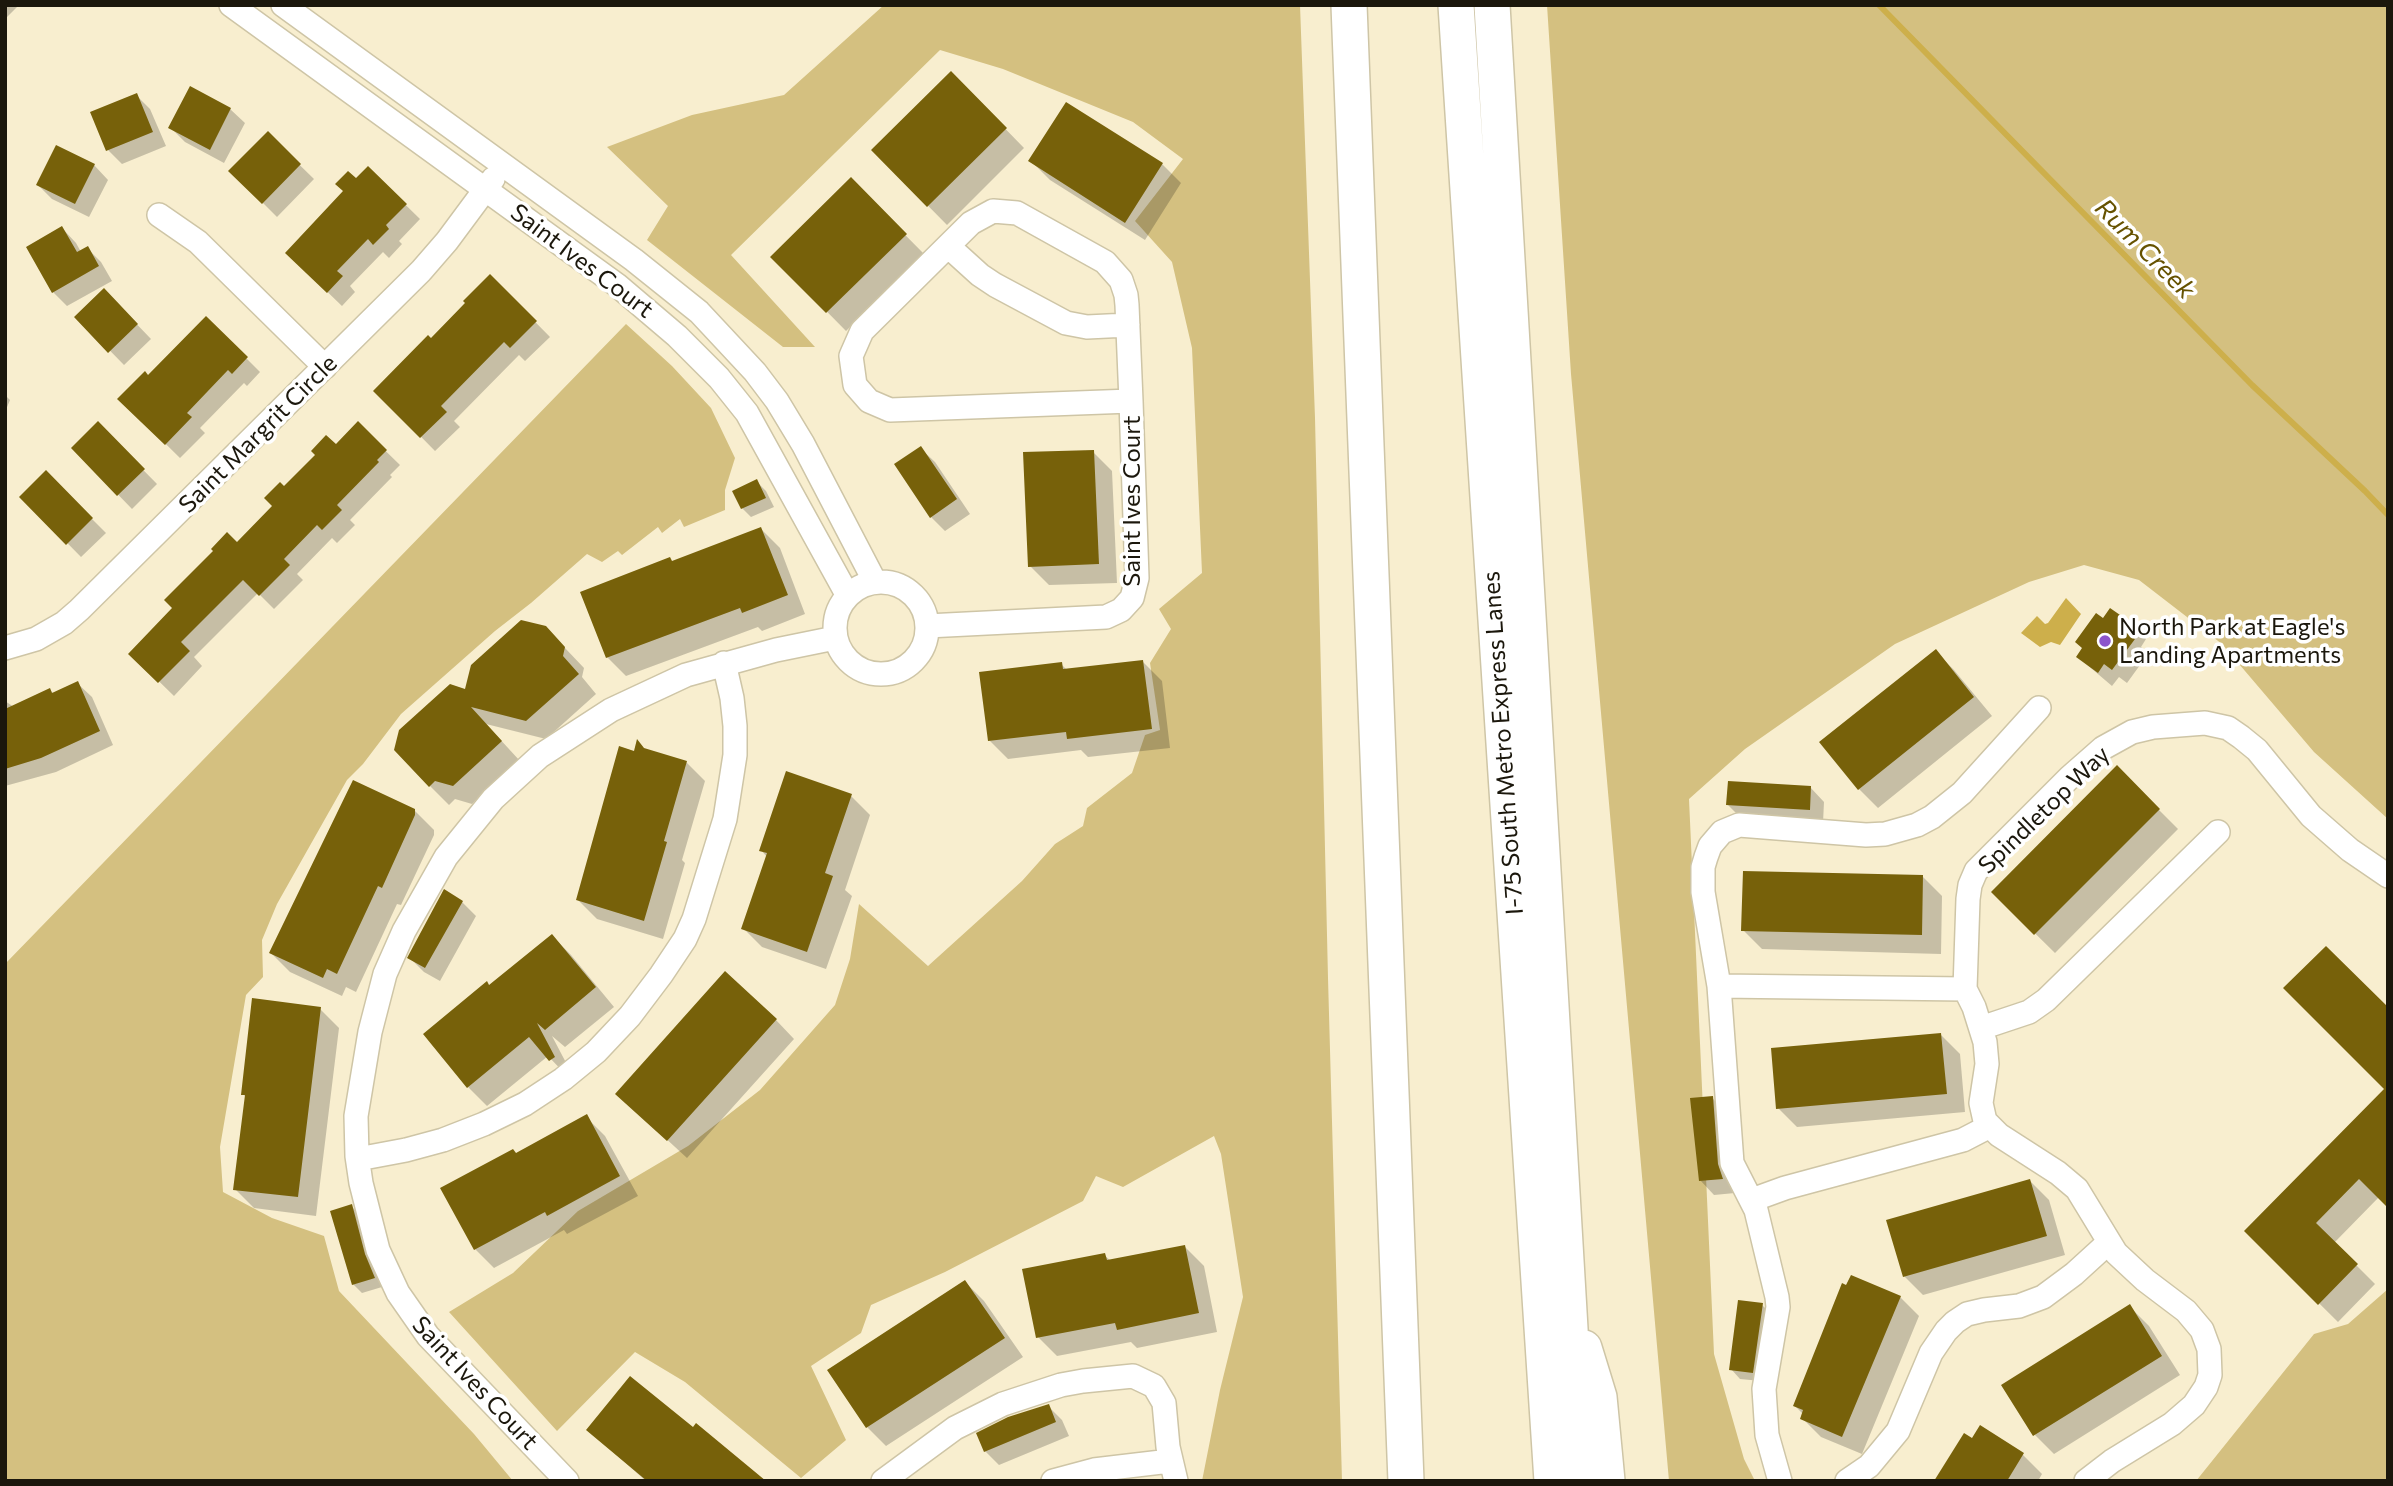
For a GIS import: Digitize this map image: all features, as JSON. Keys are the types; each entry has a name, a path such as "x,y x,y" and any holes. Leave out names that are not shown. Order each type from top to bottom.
{"highway":[{"path":"1349,5 1406,1481"},
{"name":"I-75 South Metro Express Lanes","path":"1456,5 1552,1481"},
{"path":"1492,5 1579,1481"},
{"path":"1567,1295 1599,1397 1607,1481"}],"street":[{"name":"Saint Ives Court","path":"231,5 617,285 677,336 735,396 747,413 848,596"},
{"name":"Saint Ives Court","path":"283,5 634,260 699,312 755,372 777,401 875,582"},
{"path":"295,51 312,26"},
{"name":"Saint Margrit Circle","path":"5,648 36,639 64,623 79,610 421,271 486,190 502,164"},
{"name":"Saint Ives Court","path":"927,626 1106,617 1127,605 1135,592 1137,578 1131,401 1124,287 1111,267 1017,213 1003,210 985,213 971,223 857,339 851,356 855,385 869,401 890,410 1131,401"},
{"path":"159,215 198,243 325,367"},
{"path":"948,246 980,275 1066,323 1087,327 1128,325"},
{"path":"677,336 699,312"},
{"path":"784,479 814,466"},
{"path":"875,582 894,584 909,592 922,607 927,626 924,643 917,657 904,668 888,674 871,673 855,667 842,653 835,638 836,616 848,596 861,586 875,582"},
{"name":"Saint Ives Court","path":"567,1481 440,1350 408,1309 378,1250 366,1210 358,1159 358,1100 370,1032 385,974 421,899 454,846 493,799 540,756 567,737 649,691 686,675 724,663 835,638"},
{"path":"358,1159 443,1140 525,1104 563,1079 596,1052 661,975 694,919 725,819 735,755 735,726 724,663"},
{"path":"1780,1481 1767,1435 1764,1389 1778,1307 1777,1297 1752,1200 1732,1163 1719,986 1703,878 1703,867 1710,846 1722,832 1739,825 1866,835 1885,834 1917,825 1932,817 1962,793 1990,766 2039,708"},
{"name":"Spindletop Way","path":"1990,1126 1985,1121 1981,1103 1987,1054 1974,1007 1965,989 1970,884 1976,871 2070,777 2103,748 2132,733 2153,727 2205,723 2228,728 2257,750 2311,816 2350,850 2388,876"},
{"path":"1981,1028 2019,1016 2046,1000 2218,832"},
{"path":"1719,986 1965,989"},
{"path":"1752,1200 1784,1188 1963,1140 1990,1126 2020,1150 2058,1173 2077,1189 2092,1210 2108,1243 2137,1273 2174,1300 2193,1318 2205,1337 2210,1362 2210,1375 2200,1397 2184,1415 2086,1481"},
{"path":"1847,1481 1869,1466 1898,1431 1931,1353 1945,1331 1968,1314 2019,1306 2043,1297 2074,1274 2108,1243"},
{"path":"883,1481 955,1428 995,1407 1043,1390 1083,1381 1133,1376 1144,1380 1160,1393 1166,1409 1173,1471 1094,1470 1053,1481"}],"shaded area":[{"path":"884,5 1300,5 1315,418 1342,1481 1202,1481 1220,1390 1243,1297 1221,1154 1214,1136 1123,1187 1096,1176 1083,1201 945,1272 871,1305 861,1333 811,1366 846,1440 801,1478 685,1382 635,1352 557,1431 449,1312 513,1273 578,1211 688,1146 760,1090 835,1005 850,959 859,904 928,966 1022,881 1055,844 1083,826 1087,808 1132,773 1145,735 1160,730 1150,663 1171,629 1159,609 1202,573 1192,348 1172,262 1135,221 1183,159 1133,122 1003,69 940,50 731,255 815,347 783,347 647,240 668,206 607,147 692,115 784,95"},
{"path":"1547,5 2388,5 2388,819 2314,752 2222,644 2139,580 2084,565 2029,582 1895,644 1745,749 1689,799 1714,1354 1744,1459 1755,1481 1669,1481 1571,374"},
{"path":"626,324 672,366 711,408 735,458 725,490 725,510 684,527 680,519 662,533 658,527 622,555 618,551 602,562 587,554 401,714 363,764 347,780 277,904 262,940 263,977 246,995 220,1147 223,1192 272,1218 324,1236 339,1291 474,1434 513,1481 5,1481 5,964"},
{"path":"2066,598 2081,614 2060,645 2051,642 2040,647 2021,633 2037,616 2045,624 2048,623"},
{"path":"2388,1289 2388,1481 2196,1481 2314,1334 2348,1324"}],"building":[{"path":"951,71 1007,128 927,207 871,150"},
{"path":"190,86 231,108 210,150 168,128"},
{"path":"137,93 153,132 106,151 90,112"},
{"path":"1066,102 1163,163 1125,223 1028,161"},
{"path":"268,131 301,164 262,204 228,171"},
{"path":"56,145 95,164 75,204 36,185"},
{"path":"368,166 407,204 386,225 389,229 373,245 368,239 337,271 343,276 327,293 285,253 343,191 335,184 348,171 356,178"},
{"path":"851,177 907,234 826,313 770,257"},
{"path":"62,226 77,252 88,246 99,266 52,293 26,247"},
{"path":"490,274 537,321 510,348 504,342 441,406 447,412 420,438 373,391 428,335 431,338"},
{"path":"104,288 138,324 108,353 74,317"},
{"path":"206,316 248,357 232,374 228,370 187,413 192,417 165,445 117,399 145,371 148,375"},
{"path":"98,421 145,469 117,496 71,448"},
{"path":"358,421 387,450 377,460 379,462 337,505 342,510 322,530 317,525 284,559 290,565 259,596 243,580 181,642 190,651 158,683 128,654 172,608 164,600 213,551 211,549 227,532 237,542 272,506 264,498 280,482 284,486 315,455 311,451 326,435 336,444"},
{"path":"921,446 957,499 930,518 894,464"},
{"path":"1094,450 1099,564 1028,567 1023,452"},
{"path":"46,470 93,518 66,545 19,497"},
{"path":"757,479 766,498 741,509 732,491"},
{"path":"761,527 788,595 742,613 740,608 606,658 580,592 670,557 672,561"},
{"name":"North Park at Eagle's Landing Apartments","path":"2110,608 2133,624 2127,633 2135,639 2112,670 2104,664 2098,673 2076,657 2082,648 2075,642 2096,613 2103,618"},
{"path":"521,620 546,626 565,647 563,656 579,674 526,721 471,707 502,741 453,786 435,781 429,787 394,750 399,730 450,684 465,689 471,665"},
{"path":"1936,649 1974,697 1858,790 1819,742"},
{"path":"1143,660 1152,729 1067,739 1066,732 988,741 979,672 1062,662 1063,669"},
{"path":"78,681 100,731 41,758 5,769 5,709 50,688 52,693"},
{"path":"637,739 644,748 687,761 644,921 576,900 619,746 634,751"},
{"path":"2117,765 2160,809 2034,935 1991,892"},
{"path":"786,771 852,794 825,873 833,876 807,952 741,929 767,853 759,851"},
{"path":"353,780 415,809 415,815 382,888 378,886 337,974 327,969 323,978 269,953"},
{"path":"1728,781 1811,786 1810,810 1726,805"},
{"path":"1743,871 1923,875 1922,935 1741,931"},
{"path":"444,889 463,901 425,968 407,958"},
{"path":"552,934 596,987 545,1030 537,1023 555,1057 549,1061 529,1037 467,1088 423,1034 487,981 489,985"},
{"path":"2326,946 2388,1007 2388,1208 2359,1179 2316,1223 2358,1264 2318,1305 2244,1231 2384,1089 2283,988"},
{"path":"725,971 777,1019 667,1141 615,1094"},
{"path":"252,998 321,1007 298,1197 233,1190 245,1095 241,1095"},
{"path":"1941,1033 1947,1094 1776,1109 1771,1048"},
{"path":"1713,1096 1718,1164 1723,1179 1699,1181 1690,1098"},
{"path":"587,1114 620,1176 547,1216 545,1212 474,1250 440,1188 513,1149 516,1153"},
{"path":"2030,1179 2047,1236 1903,1277 1886,1220"},
{"path":"352,1204 365,1254 375,1278 352,1285 330,1211"},
{"path":"1185,1245 1199,1313 1117,1330 1115,1323 1036,1338 1022,1269 1105,1253 1107,1260"},
{"path":"1851,1275 1901,1296 1842,1437 1800,1419 1803,1410 1793,1406 1842,1283 1846,1285"},
{"path":"965,1280 1005,1338 866,1428 827,1370"},
{"path":"1738,1300 1763,1303 1753,1373 1729,1370"},
{"path":"2130,1304 2162,1356 2033,1436 2001,1385"},
{"path":"630,1376 693,1427 696,1423 766,1481 647,1481 586,1430"},
{"path":"1049,1404 1056,1422 984,1452 976,1433 1008,1417"},
{"path":"1980,1425 2024,1453 2007,1481 1934,1481 1964,1433 1972,1438"}],"waterway":[{"name":"Rum Creek","path":"1879,5 2252,385 2388,515"}],"place":[{"name":"North Park at Eagle's Landing Apartments","path":"2105,641"}]}
